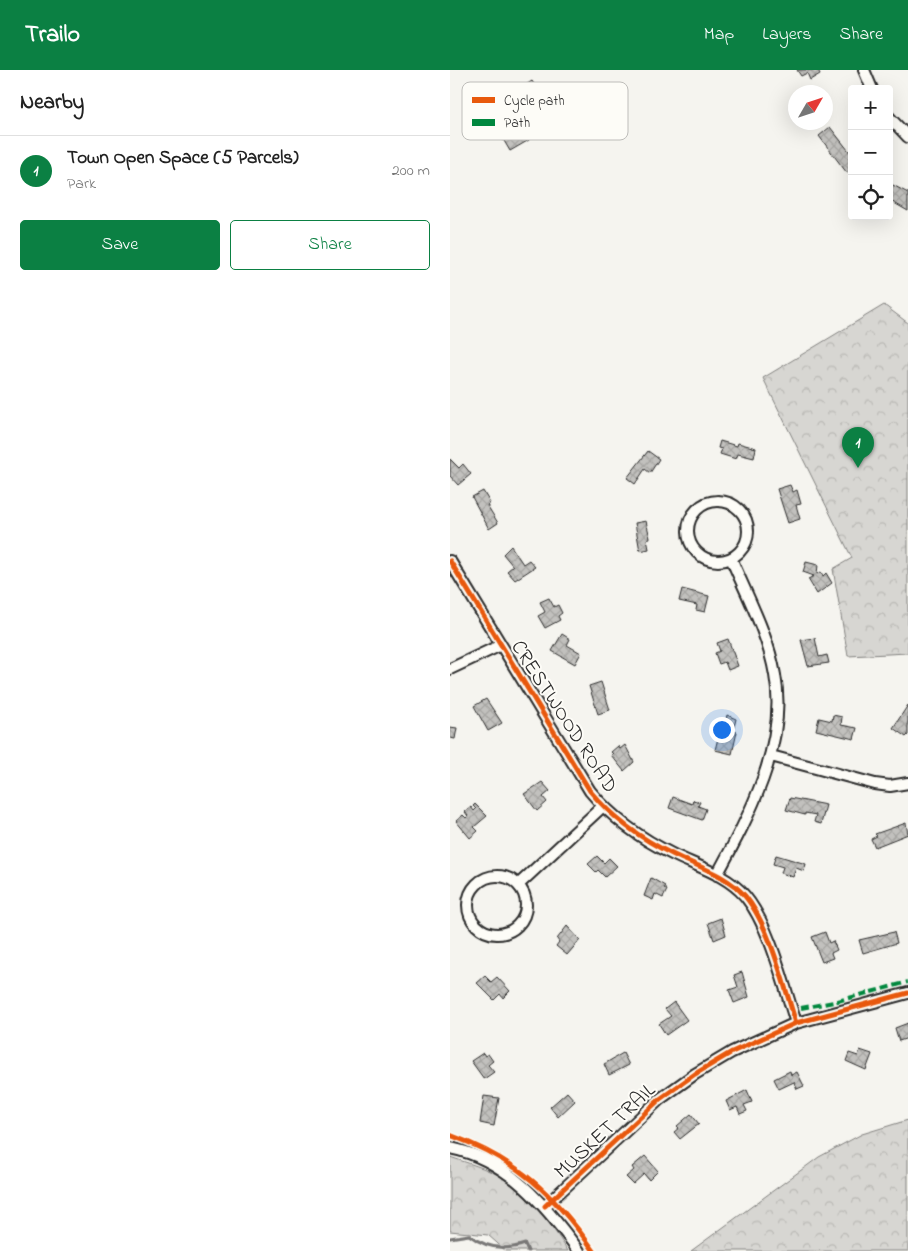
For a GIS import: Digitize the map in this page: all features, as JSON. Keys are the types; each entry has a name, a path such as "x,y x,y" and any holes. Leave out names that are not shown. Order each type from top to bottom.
{"street":[{"path":"864,70 870,85"},
{"path":"893,121 908,137"},
{"path":"715,501 726,502 735,506 742,514 748,533 745,543 739,552 731,558 710,560 701,555 691,543 688,528 691,518 697,509 705,504 715,501"},
{"path":"717,875 743,824 771,756 777,713 776,676 767,644 731,558"},
{"name":"CRESTWOOD ROAD","path":"450,561 590,791 602,806 642,837 733,884 754,907 762,923 796,1023"},
{"path":"450,669 501,645"},
{"path":"771,756 875,784 890,786 908,783"},
{"path":"518,885 602,806"},
{"path":"492,876 502,876 518,885 526,903 521,921 506,932 496,934 479,927 469,911 470,892 476,885 492,876"},
{"name":"MUSKET TRAIL","path":"544,1206 638,1118 674,1088 732,1052 796,1023 908,993"},
{"path":"450,1148 476,1156 511,1176 544,1206 579,1251"}],"green space":[{"path":"884,305 908,323 908,653 848,656 833,569 852,558 763,378"},
{"path":"908,1120 908,1251 691,1251 819,1157 862,1134"},
{"path":"450,1157 494,1173 517,1188 545,1218 568,1251 506,1251 488,1235 450,1231"}],"building":[{"path":"797,70 818,70 820,74 810,80 807,73 801,76"},
{"path":"826,130 832,130 848,150 847,173 819,136"},
{"path":"504,140 529,140 510,151"},
{"path":"893,185 908,193 908,211 893,202"},
{"path":"720,441 737,446 738,443 756,448 754,458 738,454 736,459 720,454 722,449 718,448"},
{"path":"648,451 659,459 650,473 645,469 635,484 627,478"},
{"path":"450,459 459,468 463,464 471,474 458,485 450,476"},
{"path":"790,485 793,492 797,490 801,504 796,505 800,519 788,523 777,489"},
{"path":"483,491 490,503 487,505 498,523 489,529 472,497"},
{"path":"646,521 650,538 647,539 649,549 640,551 635,523"},
{"path":"511,546 523,564 529,560 535,567 515,580 507,571 513,566 503,554"},
{"path":"806,562 818,565 817,574 821,572 823,576 826,573 832,583 817,594 808,579 814,576 803,572"},
{"path":"682,589 709,596 705,612 696,610 697,605 679,601"},
{"path":"549,598 554,607 558,605 562,613 558,616 560,620 545,628 538,616 545,612 540,602"},
{"path":"562,634 570,639 567,645 581,653 575,664 552,651"},
{"path":"815,638 819,657 827,655 829,663 808,666 801,640"},
{"path":"728,639 738,666 728,670 725,662 719,664 715,653 720,651 717,643"},
{"path":"601,682 610,710 598,714 589,686"},
{"path":"486,699 502,723 488,731 474,706"},
{"path":"908,705 908,735 906,737 893,728"},
{"path":"727,715 736,719 733,731 737,732 732,754 715,750 722,722 725,723"},
{"path":"833,715 842,717 841,725 857,728 854,739 816,730 819,718 832,721"},
{"path":"450,727 457,728 455,739 450,738"},
{"path":"625,745 634,762 624,771 611,755 613,754 611,752 618,746 620,749"},
{"path":"542,782 550,791 543,797 547,802 537,811 524,794"},
{"path":"673,797 692,804 693,800 700,802 698,806 706,809 702,820 669,808"},
{"path":"790,798 826,805 821,824 814,822 816,815 805,813 805,815 786,810"},
{"path":"475,804 487,816 474,827 478,831 470,838 456,821 463,815 466,818 468,816 465,812 471,807 474,811 476,809 473,806"},
{"path":"906,823 908,834 875,847 871,839 877,836 875,834"},
{"path":"776,855 806,864 804,871 796,868 793,877 781,873 783,867 773,864"},
{"path":"597,856 604,863 609,858 617,866 605,877 588,864"},
{"path":"651,878 665,886 664,888 667,890 663,898 655,894 653,900 644,896"},
{"path":"721,918 726,935 714,940 708,923"},
{"path":"567,926 580,940 567,955 556,946 559,942 557,939"},
{"path":"825,932 829,943 833,941 837,950 831,953 833,958 822,962 812,937"},
{"path":"894,932 897,943 863,953 859,940"},
{"path":"742,972 749,997 734,1003 729,990 738,987 734,975"},
{"path":"485,976 491,982 497,977 510,991 503,998 500,994 494,1000 477,983"},
{"path":"674,1002 687,1020 666,1035 659,1024 671,1016 665,1009"},
{"path":"908,1023 908,1038 899,1041 895,1028"},
{"path":"860,1050 872,1054 866,1070 846,1061 849,1053 858,1056"},
{"path":"483,1053 485,1056 488,1054 493,1061 488,1065 494,1072 484,1079 471,1061"},
{"path":"623,1053 629,1065 609,1075 604,1064"},
{"path":"790,1071 791,1075 797,1072 804,1086 797,1089 794,1082 779,1089 774,1079"},
{"path":"747,1090 752,1102 744,1105 747,1111 740,1114 737,1107 730,1110 726,1101"},
{"path":"567,1092 575,1101 558,1117 550,1107"},
{"path":"484,1096 499,1098 494,1126 480,1123"},
{"path":"691,1114 699,1124 680,1139 674,1132 679,1128 677,1126"},
{"path":"645,1156 658,1171 649,1180 644,1174 633,1184 626,1177 634,1170 632,1167"}],"waterway":[{"path":"450,1238 469,1235 482,1243 503,1248 525,1244 528,1251"}],"marked path":[{"path":"801,1008 834,1002 908,982"}],"cycle path":[{"path":"450,561 590,791 608,811 639,835 674,855 730,882 745,896 762,923 769,940 796,1023"},
{"path":"545,1206 660,1099 695,1074 732,1052 796,1023 908,993"},
{"path":"450,1135 474,1145 515,1167 548,1195 564,1212 594,1251"}],"place":[{"name":"Town Open Space (5 Parcels)","path":"858,468"}]}
